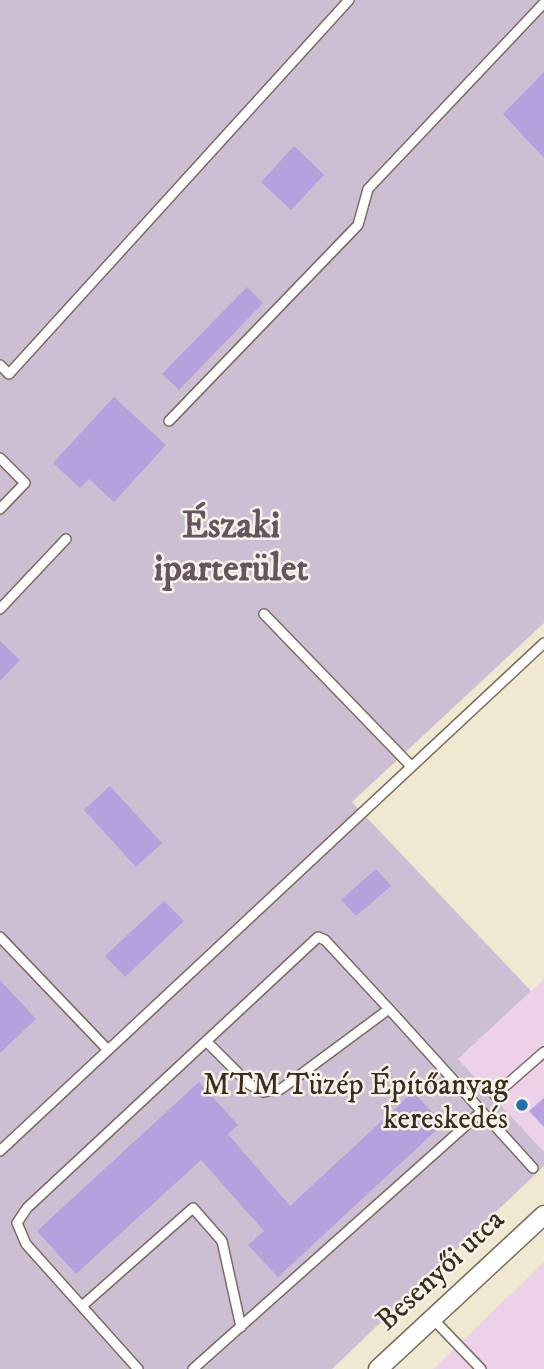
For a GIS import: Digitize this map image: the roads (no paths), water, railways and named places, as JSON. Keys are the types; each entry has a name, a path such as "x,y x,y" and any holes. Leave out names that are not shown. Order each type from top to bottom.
{"street":[{"name":"Besenyői utca","path":"389,1365 433,1319 544,1215"}],"lane":[{"path":"0,365 9,374 349,0"},
{"path":"169,421 358,225 368,189 544,3"},
{"path":"0,458 25,483 0,509"},
{"path":"0,609 66,539"},
{"path":"264,614 411,766"},
{"path":"0,1151 544,643"},
{"path":"0,937 107,1049"},
{"path":"138,1369 26,1244 17,1223 27,1208 318,937 325,940 533,1168"},
{"path":"206,1041 249,1084 263,1092 281,1090 389,1009"},
{"path":"495,1095 544,1052"},
{"path":"193,1369 481,1112"},
{"path":"82,1306 193,1208 222,1241 241,1327"},
{"path":"433,1319 481,1369"}],"place":[{"name":"MTM Tüzép Építőanyag kereskedés","path":"522,1105"}],"district":[{"name":"Északi iparterület","path":"231,550"}]}
